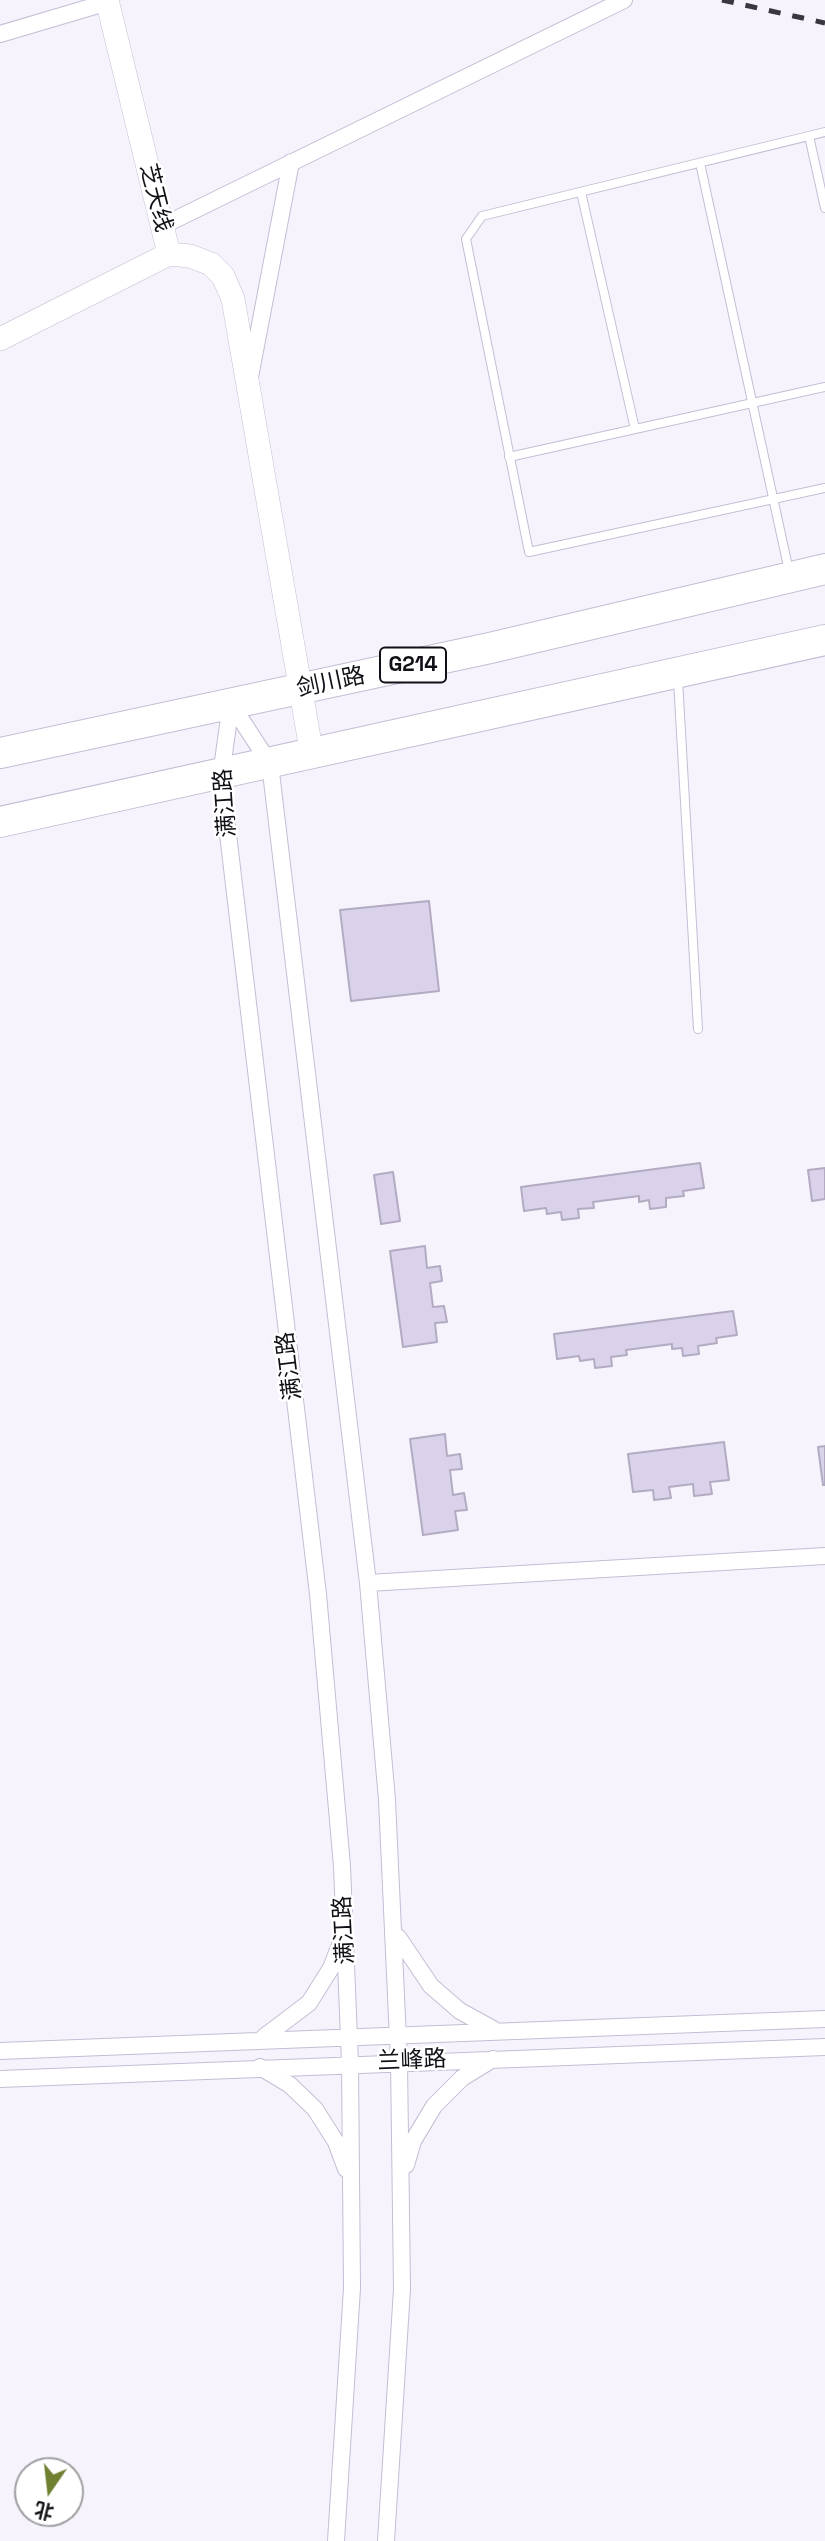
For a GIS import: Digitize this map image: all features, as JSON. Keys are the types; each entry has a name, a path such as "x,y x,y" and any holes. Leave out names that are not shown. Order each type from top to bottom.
{"highway":[{"name":"剑川路","path":"0,753 478,651 825,569"},
{"path":"0,822 825,640"}],"street":[{"path":"162,226 624,0"},
{"path":"0,34 107,1"},
{"name":"芝天线","path":"0,339 169,254 107,1"},
{"path":"249,384 291,162"},
{"path":"169,254 207,261 223,276 233,299 312,755"},
{"name":"满江路","path":"231,704 270,764 368,1583 387,1800 395,1930 401,2202 400,2352 386,2541"},
{"name":"满江路","path":"231,704 221,775 318,1594 338,1803 350,2063 352,2197 350,2350 336,2541"},
{"path":"368,1583 825,1556"},
{"path":"262,2039 295,2017 321,1987 340,1948 345,1927"},
{"path":"395,1930 404,1950 430,1986 460,2011 495,2030"},
{"name":"兰峰路","path":"0,2051 398,2033 825,2019"},
{"name":"兰峰路","path":"0,2079 399,2061 825,2047"},
{"path":"401,2202 407,2161 423,2123 434,2106 462,2078 496,2058"},
{"path":"260,2067 303,2096 327,2125 344,2160 352,2197"}],"lane":[{"path":"825,132 482,216 466,239 528,552 825,488"},
{"path":"809,136 825,208"},
{"path":"700,163 790,578"},
{"path":"581,192 635,429"},
{"path":"509,457 825,387"},
{"path":"678,673 698,1029"}],"building":[{"path":"429,901 439,991 351,1001 340,910"},
{"path":"700,1163 704,1188 683,1191 684,1196 666,1198 666,1207 650,1209 649,1200 639,1202 639,1196 593,1202 594,1208 578,1209 579,1218 562,1220 561,1212 547,1214 546,1208 524,1211 521,1187"},
{"path":"825,1168 825,1199 812,1201 808,1170"},
{"path":"393,1172 400,1221 381,1224 374,1175"},
{"path":"425,1246 427,1268 440,1266 442,1281 430,1283 433,1307 444,1306 447,1322 435,1323 437,1342 403,1347 390,1251"},
{"path":"733,1311 737,1335 716,1338 717,1343 698,1346 699,1354 683,1356 682,1348 672,1349 672,1344 626,1350 627,1355 611,1357 612,1366 595,1368 594,1359 580,1361 579,1356 557,1359 554,1334"},
{"path":"445,1434 447,1456 460,1454 462,1469 450,1470 453,1495 464,1493 467,1510 455,1511 458,1530 423,1535 410,1439"},
{"path":"724,1442 729,1480 710,1482 712,1494 694,1496 693,1484 669,1487 671,1498 654,1500 653,1490 633,1492 628,1454"},
{"path":"825,1446 825,1485 823,1485 818,1447"}],"railway":[{"path":"722,0 825,23"}]}
